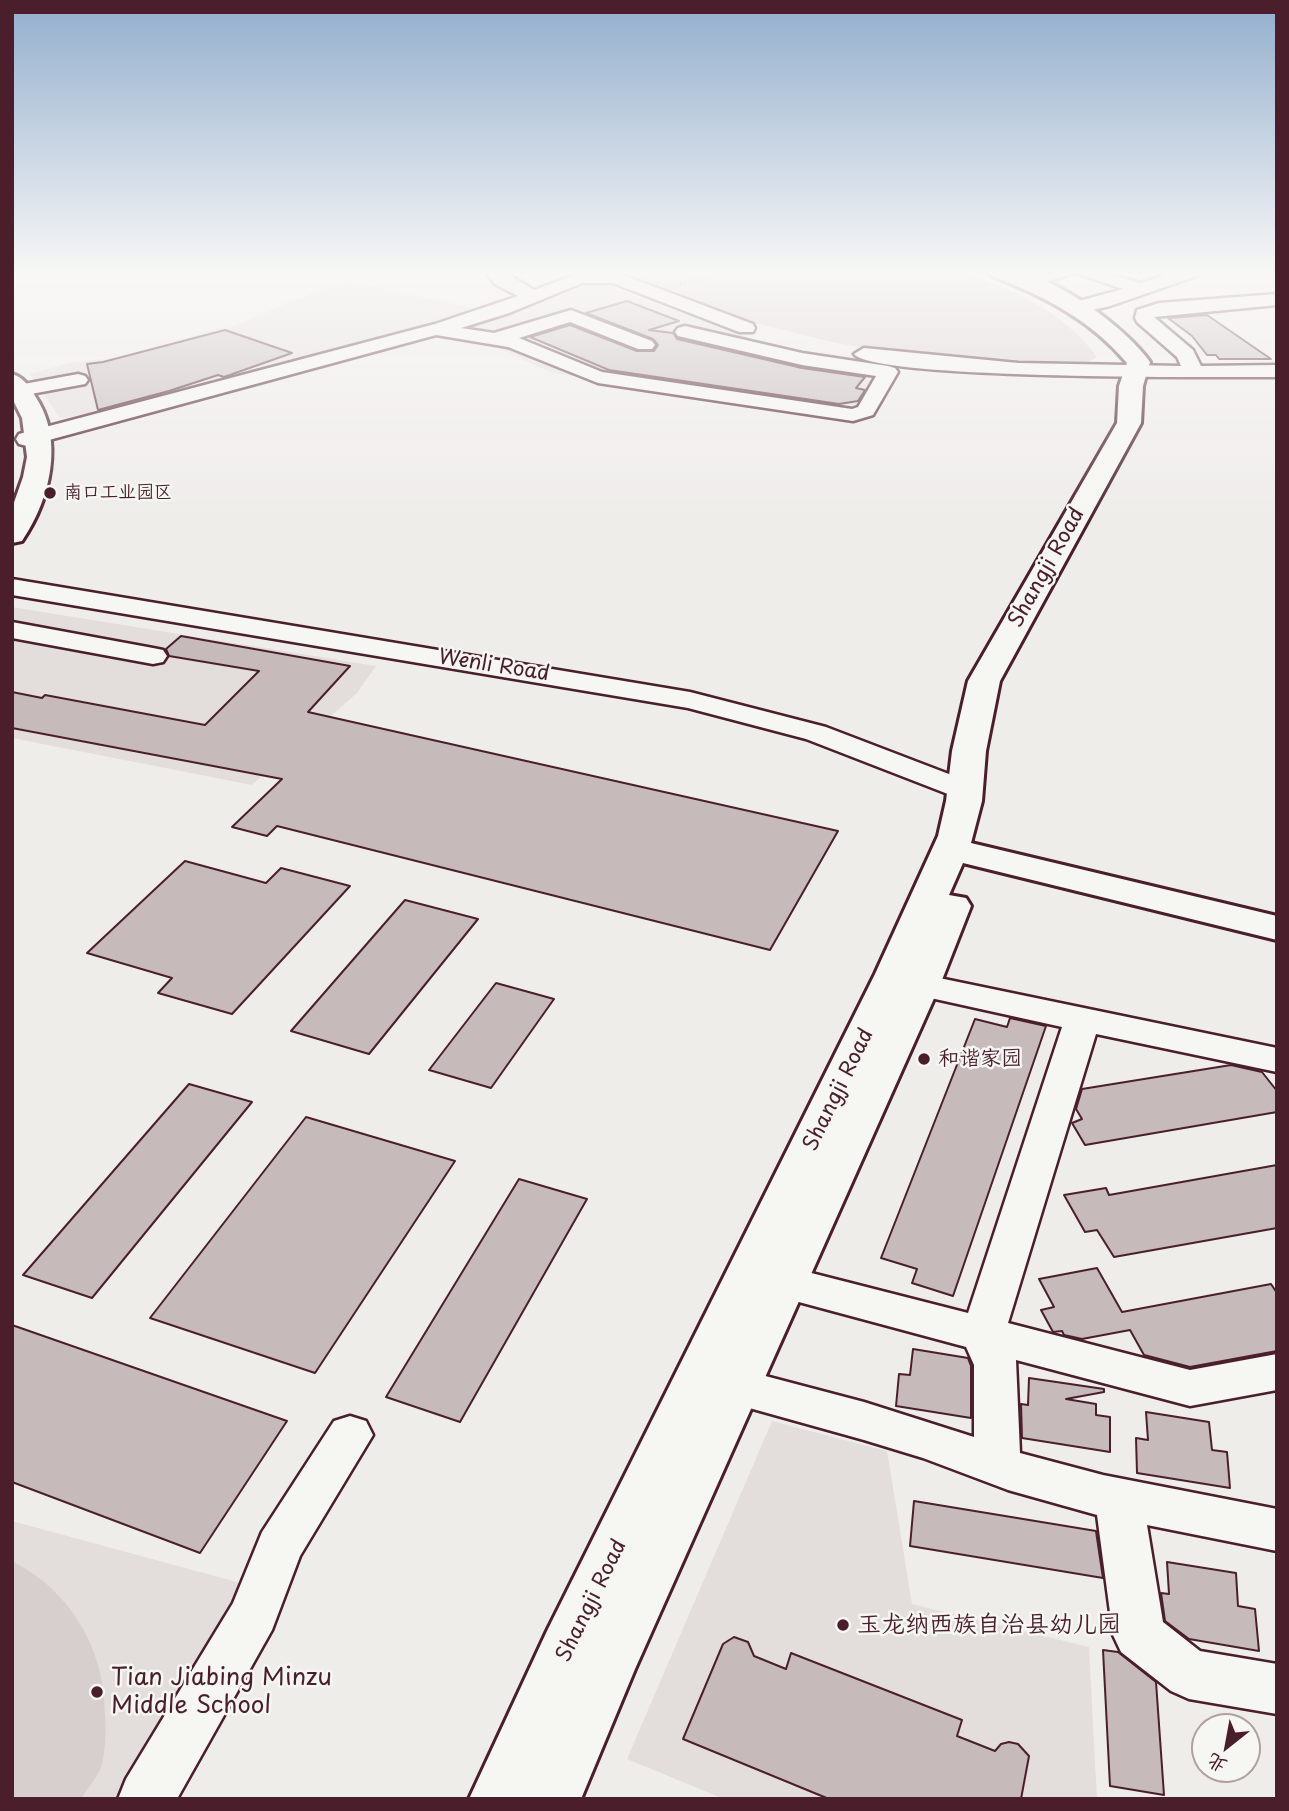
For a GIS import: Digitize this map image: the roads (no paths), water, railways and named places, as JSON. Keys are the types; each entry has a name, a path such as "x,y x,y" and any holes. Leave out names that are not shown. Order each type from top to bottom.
{"main road":[{"name":"Shangji Road","path":"501,1799 568,1651 895,974 964,848 985,822 991,754 1005,684 1146,425 1147,387 1120,357"},
{"name":"Shangji Road","path":"549,1799 920,985 964,848 961,819 964,790 974,720 984,681 1129,423 1134,372 1139,362 1134,357"},
{"path":"12,510 24,477 30,406 15,390"},
{"path":"12,535 28,507 38,476 26,442"},
{"path":"964,848 1277,918"},
{"path":"964,848 1277,928"}],"street":[{"path":"26,442 340,357"},
{"path":"548,357 598,377 853,415 866,411 888,372 883,364 854,357"},
{"path":"598,377 625,357"},
{"path":"785,357 1007,369 1277,371"},
{"path":"1187,357 1194,372"},
{"path":"15,390 78,380"},
{"name":"Wenli Road","path":"12,587 690,700 816,733 964,790"},
{"path":"12,630 153,656"},
{"path":"920,985 1277,1060"},
{"path":"997,1466 996,1365 983,1334 1083,1019"},
{"path":"784,1282 1189,1388 1277,1372"},
{"path":"735,1386 904,1433 997,1466 1119,1500 1277,1530"},
{"path":"146,1799 254,1614 279,1547 350,1435"},
{"path":"1119,1500 1139,1635 1189,1674 1277,1689"}],"place":[{"name":"南口工业园区","path":"50,493"},
{"name":"和谐家园","path":"924,1059"},
{"name":"玉龙纳西族自治县幼儿园","path":"843,1625"},
{"name":"Tian Jiabing Minzu Middle School","path":"97,1692"}]}
